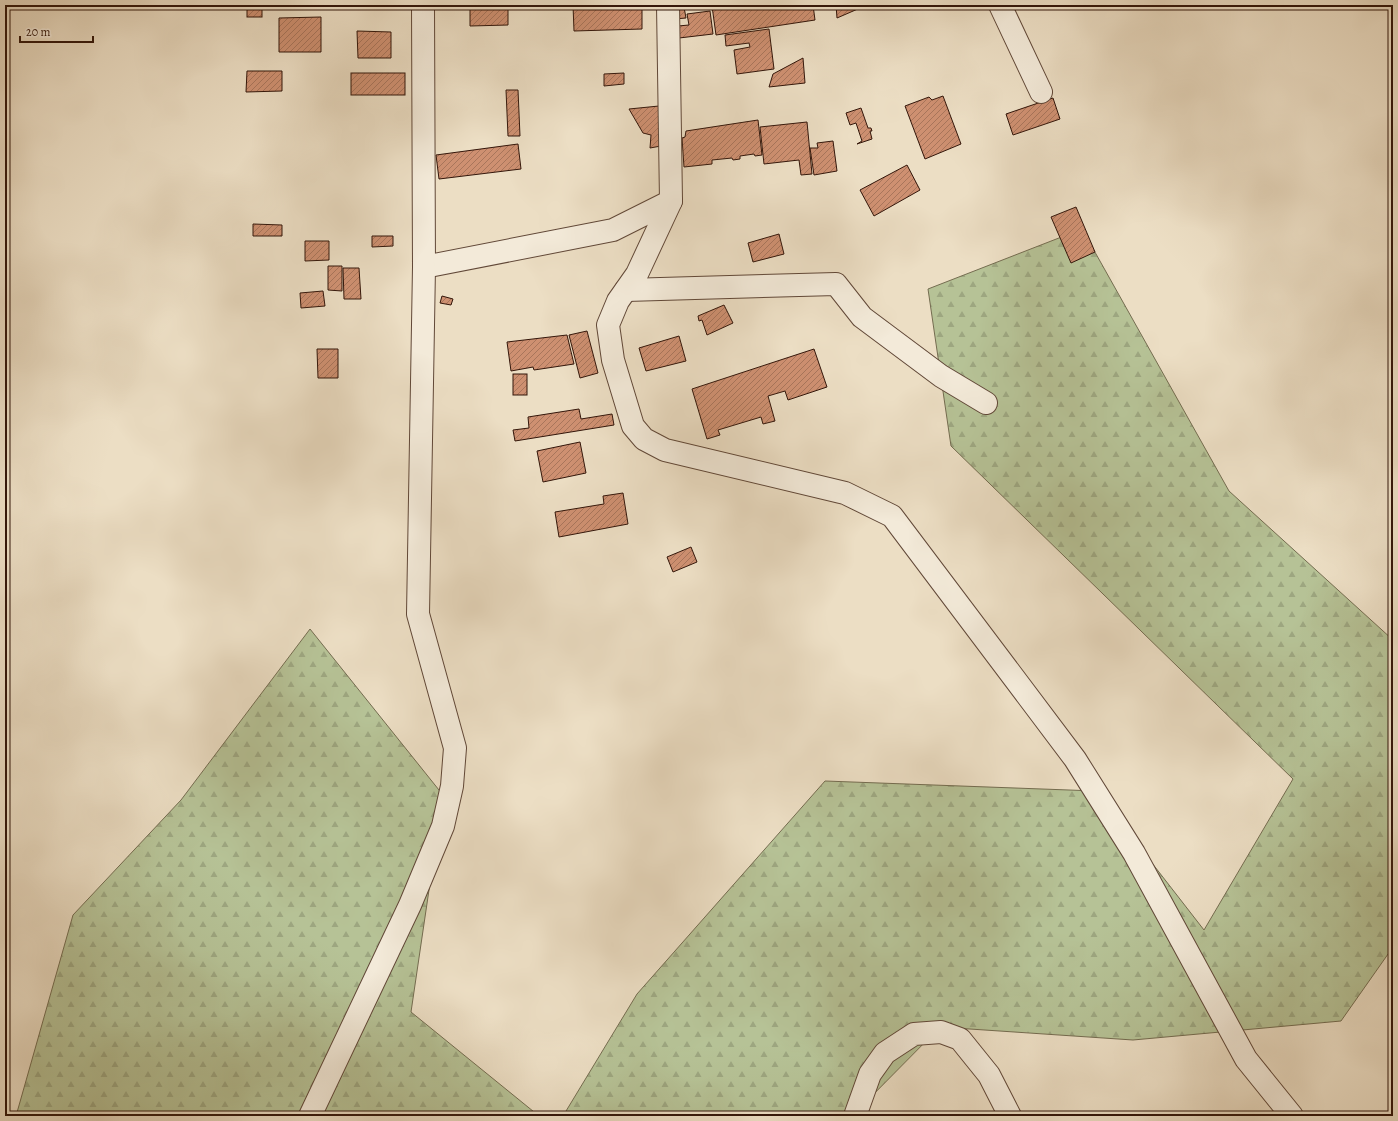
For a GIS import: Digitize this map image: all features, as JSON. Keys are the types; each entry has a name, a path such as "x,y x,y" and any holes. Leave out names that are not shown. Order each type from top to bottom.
{"street":[{"path":"310,1116 410,905 443,826 452,786 455,748 418,614 424,267 423,5"},
{"path":"668,5 671,201 637,274 618,301 608,325 613,360 633,426 644,439 665,450 845,493 892,516 1075,759 1134,853 1246,1059 1292,1116"},
{"path":"1000,5 1041,92"},
{"path":"424,267 613,230 671,201"},
{"path":"626,290 836,284 862,317 941,376 986,403"},
{"path":"855,1116 870,1074 885,1053 914,1034 941,1032 960,1039 989,1075 1010,1116"}],"green space":[{"path":"1082,229 1229,491 1393,640 1393,947 1341,1021 1133,1040 940,1027 852,1116 563,1116 637,994 825,781 1096,791 1204,930 1293,779 951,446 928,289"},
{"path":"310,629 443,795 411,1012 539,1116 16,1116 73,915 181,800"}],"building":[{"path":"247,5 262,5 262,17 247,17"},
{"path":"470,5 508,5 508,25 470,26"},
{"path":"573,5 642,5 642,29 574,31"},
{"path":"813,5 815,20 716,35 712,6"},
{"path":"836,5 867,5 837,18"},
{"path":"684,7 686,18 674,19 672,8"},
{"path":"710,11 713,34 679,38 678,26 689,25 687,14"},
{"path":"321,17 321,52 279,52 279,18"},
{"path":"769,29 774,69 737,74 734,50 750,47 749,43 726,46 725,35"},
{"path":"357,31 391,32 391,58 358,58"},
{"path":"803,58 805,83 769,87 773,74"},
{"path":"247,71 282,71 282,91 246,92"},
{"path":"351,73 405,73 405,95 351,95"},
{"path":"624,73 624,84 604,86 604,74"},
{"path":"506,90 518,90 520,136 508,136"},
{"path":"943,96 961,144 925,159 905,106 929,97 932,100"},
{"path":"1053,98 1060,119 1013,135 1006,114"},
{"path":"659,106 661,146 650,148 651,135 643,133 629,109"},
{"path":"861,108 868,128 871,128 872,131 870,131 872,139 857,144 862,141 856,123 850,125 846,113"},
{"path":"758,120 762,155 755,156 754,154 740,156 740,159 733,160 732,158 712,160 712,164 684,167 682,138 685,137 686,131"},
{"path":"807,122 812,174 801,175 799,160 764,164 760,127"},
{"path":"833,141 837,171 814,175 810,148 818,148 817,143"},
{"path":"518,144 521,169 439,179 436,155"},
{"path":"907,165 920,190 874,216 860,190"},
{"path":"1076,207 1095,252 1071,263 1051,217"},
{"path":"253,224 282,225 282,236 253,236"},
{"path":"779,234 784,254 753,262 748,243"},
{"path":"372,236 393,236 393,246 372,247"},
{"path":"305,241 329,241 329,260 305,261"},
{"path":"328,266 342,266 342,291 328,290"},
{"path":"343,268 359,268 361,299 344,299"},
{"path":"323,291 325,306 301,308 300,293"},
{"path":"442,296 453,299 451,305 440,303"},
{"path":"724,305 733,323 707,335 702,320 699,321 698,316"},
{"path":"587,331 598,373 580,378 569,335"},
{"path":"567,335 574,364 534,370 533,367 511,371 507,342"},
{"path":"679,336 686,361 646,371 639,348"},
{"path":"317,349 338,349 338,378 318,378"},
{"path":"814,349 827,387 788,400 785,391 768,396 775,421 763,424 761,417 718,430 720,435 707,439 692,389"},
{"path":"513,374 527,374 527,395 513,395"},
{"path":"579,409 581,419 612,414 614,425 515,441 513,430 529,428 528,417"},
{"path":"580,442 586,473 543,482 537,451"},
{"path":"623,493 628,524 559,537 555,512 604,504 603,496"},
{"path":"691,547 697,562 673,572 667,557"}]}
